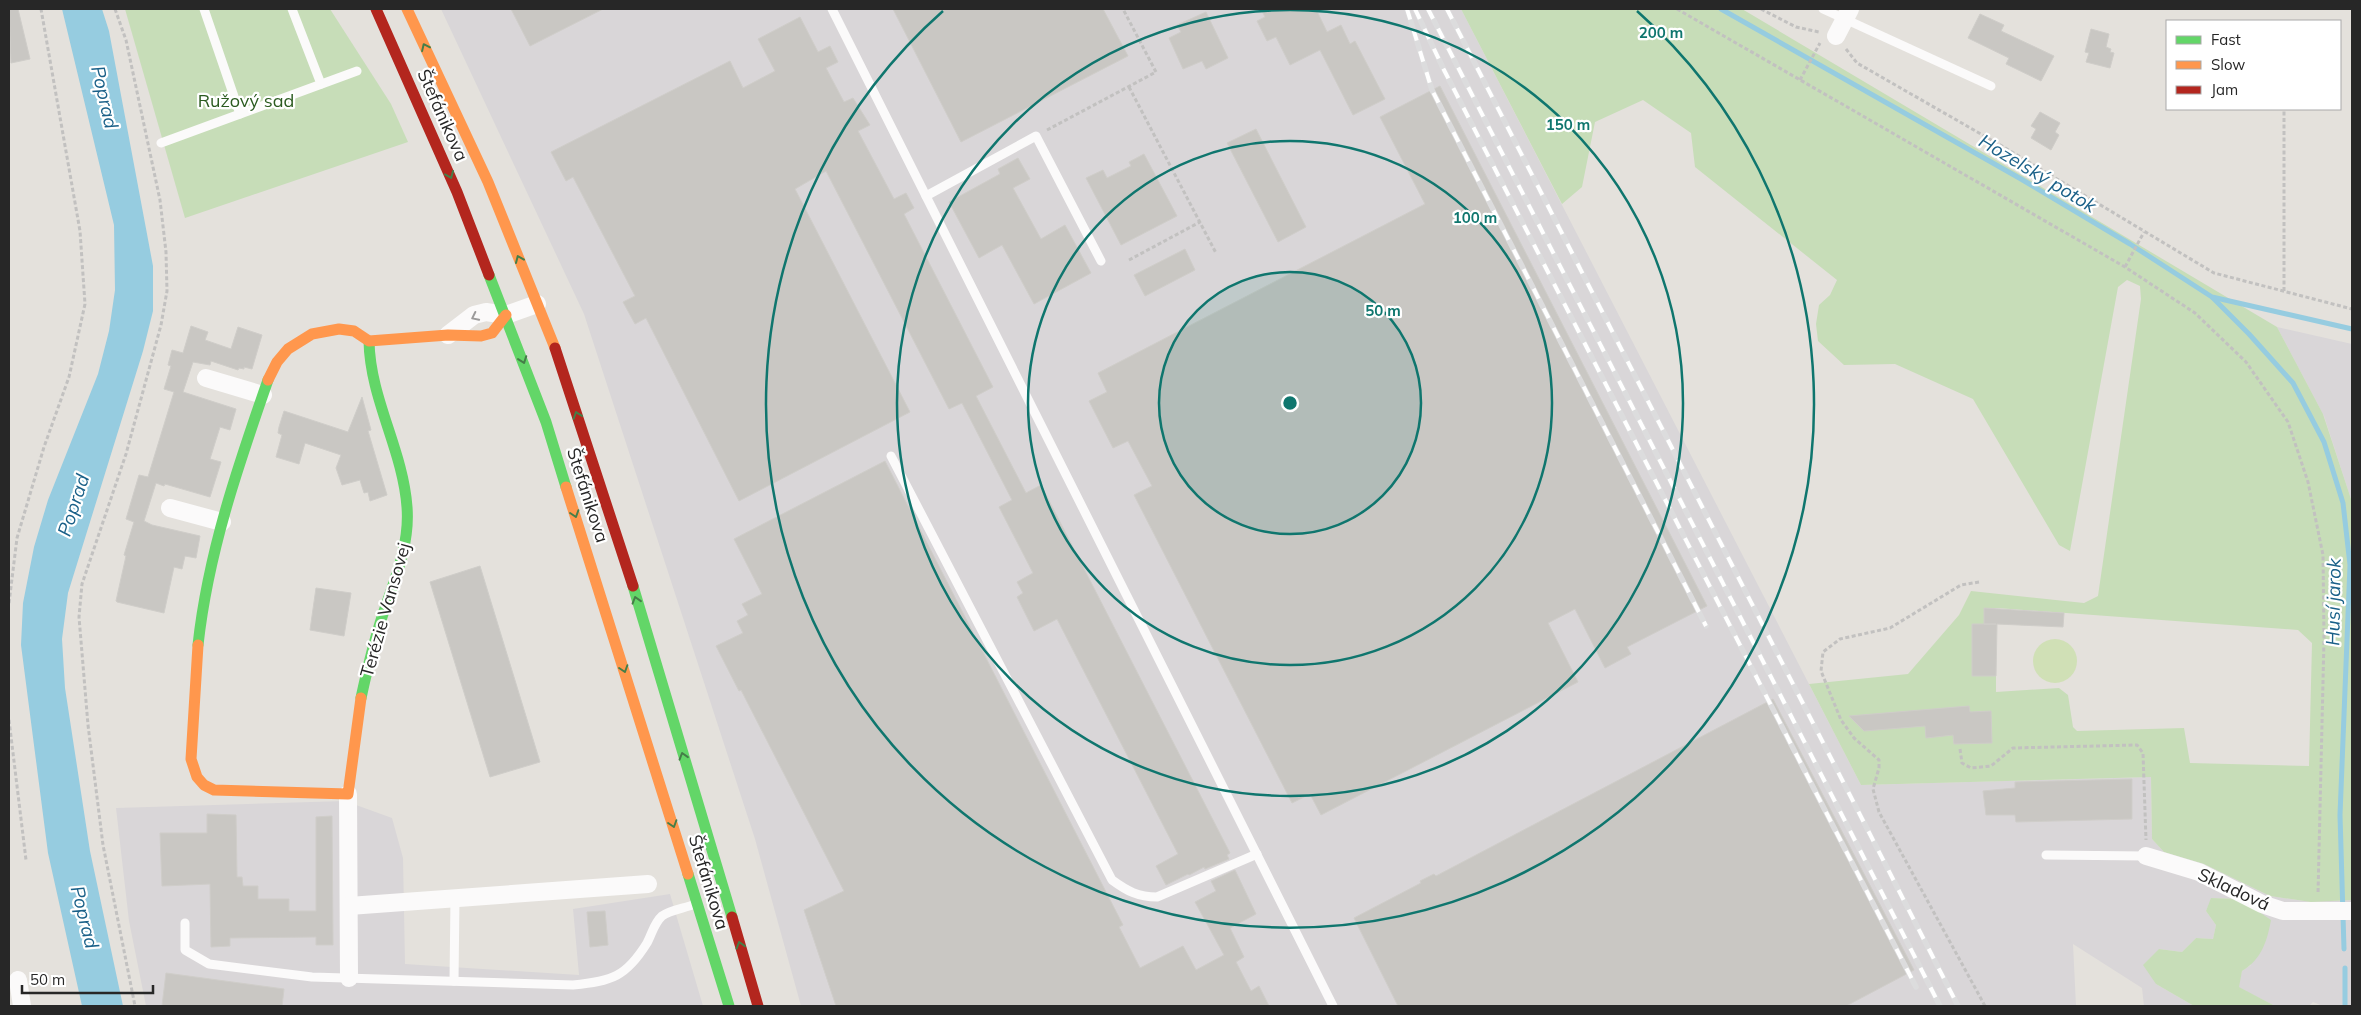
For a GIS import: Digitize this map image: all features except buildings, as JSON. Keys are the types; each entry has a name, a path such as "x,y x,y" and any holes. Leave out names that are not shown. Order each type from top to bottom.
{"main road":[{"name":"Štefánikova","path":"376,9 457,192 546,422 729,1006"},
{"name":"Štefánikova","path":"407,9 462,126 538,304 610,510 758,1006"},
{"path":"348,794 214,790 205,787 193,768 191,748 198,654 205,601 222,522 263,395 277,362 288,348 312,334 339,329 354,331 369,341 448,335"},
{"name":"Terézie Vansovej","path":"348,794 357,711 366,668 402,559 408,525 406,495 399,465 375,390 370,363 369,341"}],"street":[{"path":"1831,35 1848,14"},
{"path":"448,335 474,315 486,312 506,315 538,304"},
{"path":"206,378 263,395"},
{"path":"170,508 222,522"},
{"name":"Terézie Vansovej","path":"348,794 349,978"},
{"name":"Skladová","path":"2146,856 2199,872 2262,904 2283,910 2352,911"},
{"path":"349,906 648,884"},
{"path":"18,980 22,1006"}],"lane":[{"path":"204,9 240,114"},
{"path":"292,9 321,84"},
{"path":"832,9 1333,1006"},
{"path":"1824,9 1848,14 1991,86"},
{"path":"161,143 356,71"},
{"path":"926,196 1036,136 1102,261"},
{"path":"891,456 1112,880 1130,892 1144,897 1157,897 1257,854"},
{"path":"2046,854 2146,856"},
{"path":"454,981 455,898"},
{"path":"185,923 185,950 209,964 312,977 573,985 604,982 628,968 664,914 698,903"}],"path":[{"path":"9,604 17,538 44,447 69,377 84,304 80,231 41,9"},
{"path":"115,9 126,40 160,200 166,252 167,292 158,334 126,454 82,584 79,618 87,716 103,845 135,1006"},
{"path":"1036,136 1156,72 1123,9"},
{"path":"1677,9 2125,267 2195,313 2246,362 2288,422 2308,482 2323,555 2324,639 2318,886 2325,912"},
{"path":"1761,9 1796,27 1831,35 1857,63 2007,149 2214,273 2352,309"},
{"path":"1800,80 1831,35"},
{"path":"1129,86 1216,254"},
{"path":"2284,110 2284,291"},
{"path":"1129,260 1200,222"},
{"path":"2125,267 2144,232"},
{"path":"1980,582 1961,585 1890,628 1840,639 1823,652 1821,671 1841,720 1854,738 1879,760 1874,789 1879,812 1985,1006"},
{"path":"9,720 26,860"},
{"path":"1960,749 1962,764 1971,768 1991,766 2013,748 2137,745 2143,753 2146,856"}],"shaded area":[{"path":"441,9 1461,9 1861,785 2151,777 2152,839 2164,852 2204,864 2270,896 2311,902 2352,900 2352,1006 2323,1006 2313,1002 2309,1006 2275,1006 2238,987 2242,971 2251,965 2240,899 2212,898 2206,911 2216,925 2213,939 2196,938 2182,952 2159,949 2156,984 2194,1006 2144,1006 2142,988 2073,944 2076,1006 801,1006 755,839 584,314"},
{"path":"2277,327 2352,344 2352,510 2351,499 2324,416"},
{"path":"345,801 392,818 403,858 405,964 579,975 573,909 670,894 703,1006 146,1006 129,921 116,808"}],"green space":[{"name":"Ružový sad","path":"125,9 330,9 391,104 408,142 185,218"},
{"path":"1461,9 1742,9 2277,327 2323,414 2351,499 2352,900 2311,902 2270,896 2204,864 2164,852 2152,839 2151,777 1861,785 1809,684 1908,674 1959,615 1971,591 2084,603 2098,596 2141,299 2140,286 2127,280 2118,287 2070,551 2059,545 1973,399 1895,364 1844,365 1818,341 1816,324 1819,305 1830,295 1837,280 1695,167 1691,133 1643,100 1595,122 1582,187 1562,204","holes":["1997,608 2298,630 2312,643 2309,766 2190,763 2184,728 2077,731 2073,727 2068,695 2059,688 1996,692 1996,676 1972,676 1972,625 1984,624 1984,609"]},
{"path":"2055,639 2067,643 2073,649 2077,661 2073,673 2067,679 2055,683 2043,679 2037,673 2033,661 2037,649 2043,643"},
{"path":"2211,898 2240,899 2271,920 2268,935 2262,949 2254,961 2242,971 2239,987 2275,1006 2194,1006 2156,984 2143,965 2159,949 2182,952 2196,938 2213,939 2216,925 2206,911"}],"water":[{"name":"Poprad","path":"62,9 102,9 109,31 153,266 153,311 143,351 68,593 62,639 65,688 90,851 123,1006 82,1006 48,853 21,645 23,603 34,547 48,500 98,374 109,331 115,290 114,225"}],"waterway":[{"name":"Hozelský potok","path":"1721,9 2021,179 2130,244 2212,297 2352,329"},
{"name":"Husí jarok","path":"2213,298 2249,334 2293,383 2324,442 2343,503 2350,565 2340,815 2344,949"},
{"name":"Husí jarok","path":"2345,968 2345,1006"}],"railway":[{"path":"1407,9 1432,90 1706,626"},
{"path":"1415,9 1444,70 1916,987"},
{"path":"1428,9 1940,1006"},
{"path":"1447,9 1958,1006"}],"traffic: fast":[{"path":"489,275 546,422 566,487"},
{"path":"361,698 377,635 401,561 407,521 407,507 400,465 380,404 371,362 369,341"},
{"path":"198,645 209,577 217,543 235,477 268,380"},
{"path":"633,586 732,917"},
{"path":"688,874 729,1006"}],"traffic: slow":[{"path":"407,9 488,182 555,348"},
{"path":"268,380 277,362 288,349 312,334 339,329 354,331 369,341 448,335 481,336 492,333 506,315"},
{"path":"566,487 688,874"},
{"path":"198,645 191,759 197,777 204,785 214,790 348,794 361,698"}],"traffic: jam":[{"path":"376,9 457,192 489,275"},
{"path":"555,348 633,586"},
{"path":"732,917 758,1006"}]}
